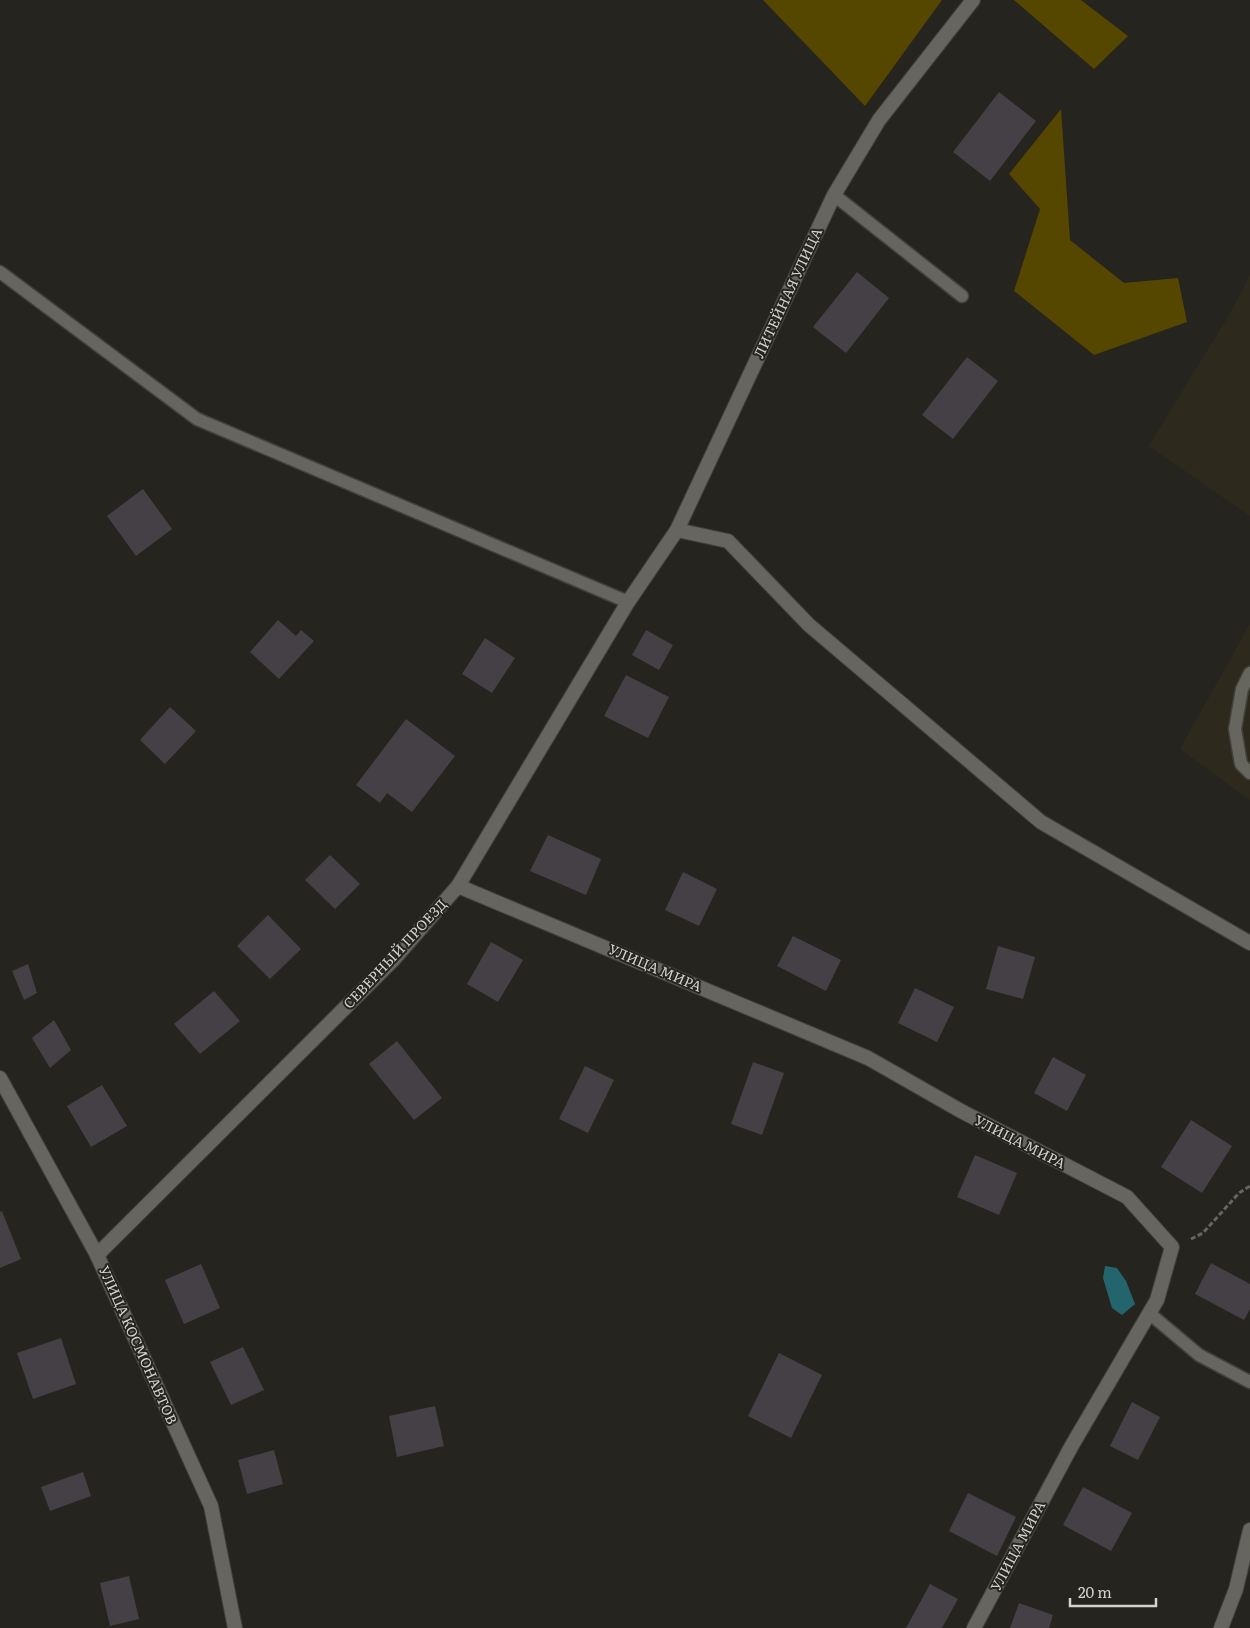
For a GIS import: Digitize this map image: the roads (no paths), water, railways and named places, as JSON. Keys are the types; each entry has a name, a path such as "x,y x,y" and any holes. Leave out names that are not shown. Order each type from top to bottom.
{"street":[{"name":"ЛИТЕЙНАЯ УЛИЦА","path":"628,602 677,530 834,195 879,120 973,0"},
{"path":"677,530 728,541 809,625 1040,822 1250,943"},
{"name":"СЕВЕРНЫЙ ПРОЕЗД","path":"97,1255 394,959 458,886 628,602"},
{"name":"УЛИЦА МИРА","path":"458,886 868,1058 961,1111 1127,1197 1172,1247 1157,1300 1070,1447 974,1628"},
{"name":"УЛИЦА КОСМОНАВТОВ","path":"0,1078 97,1255 210,1506 236,1628"},
{"path":"1221,1628 1236,1589 1250,1530"}],"lane":[{"path":"834,195 962,296"},
{"path":"0,272 197,419 628,602"},
{"path":"1250,674 1242,689 1235,729 1241,764 1250,774"},
{"path":"1149,1313 1199,1355 1250,1382"}],"water":[{"path":"1105,1266 1117,1268 1126,1281 1135,1304 1122,1315 1112,1308 1103,1278"}]}
